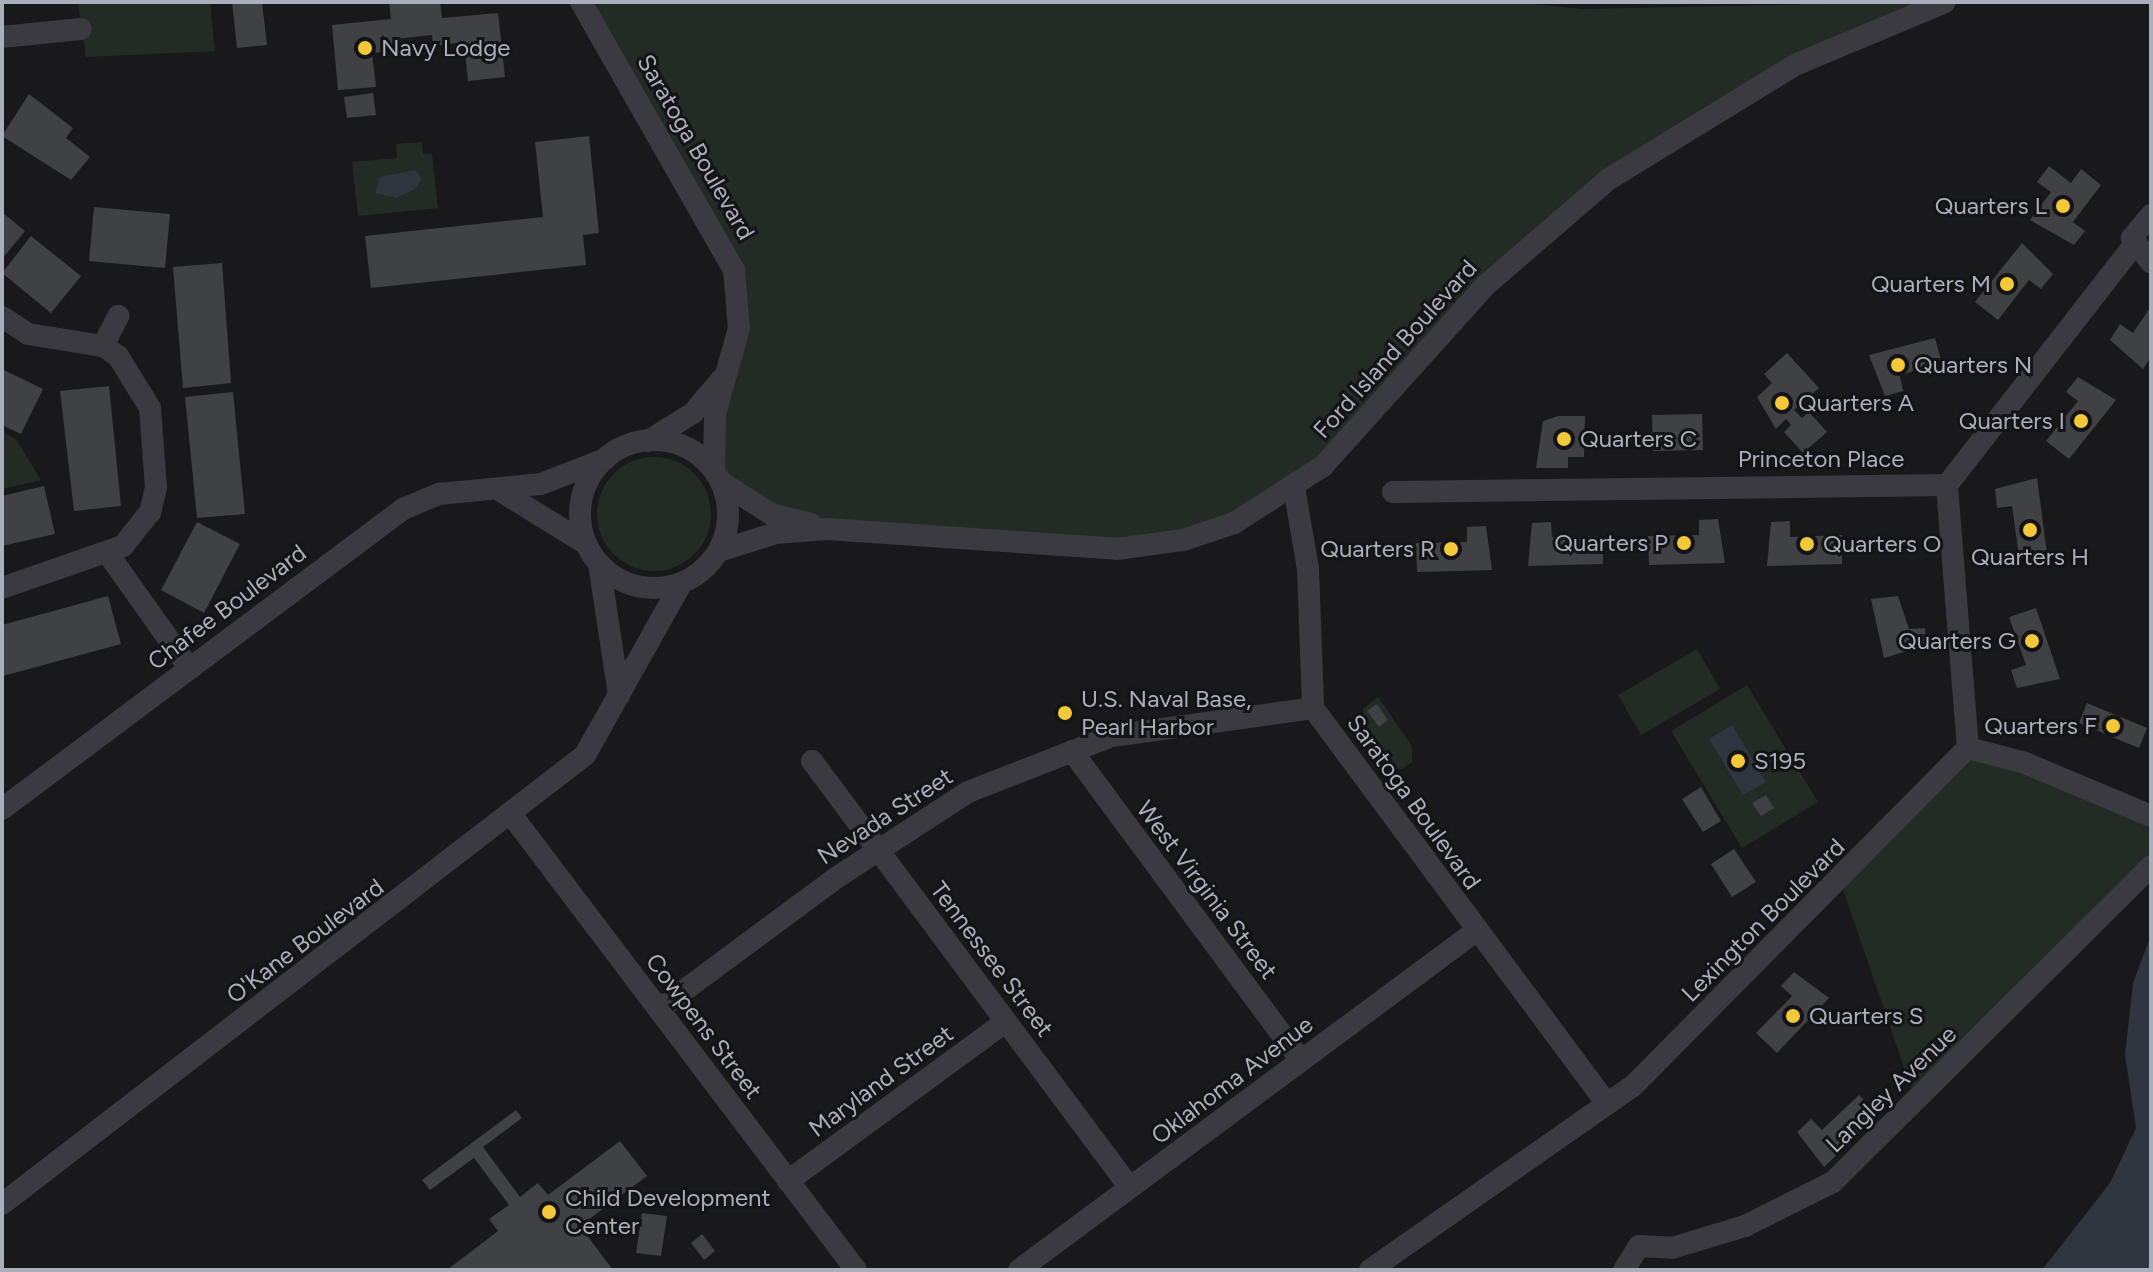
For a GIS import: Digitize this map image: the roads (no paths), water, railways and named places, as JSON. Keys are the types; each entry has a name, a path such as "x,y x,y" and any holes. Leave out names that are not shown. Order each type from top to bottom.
{"street":[{"name":"Saratoga Boulevard","path":"581,2 723,238 740,296 727,373 715,414 718,476"},
{"name":"Ford Island Boulevard","path":"719,551 776,533 827,529 1117,549 1212,530 1294,487 1340,448 1486,285 1609,179 1797,64 1945,2"},
{"path":"2,37 81,29"},
{"path":"2151,215 2137,224 2133,246 1947,485 1968,748 2025,763 2151,816"},
{"path":"2133,246 2151,262"},
{"path":"103,346 118,316"},
{"path":"2,317 28,334 103,346 142,386 153,420 156,487 142,524 109,555 2,588"},
{"path":"585,543 582,498 605,459 648,441 693,413 727,373"},
{"path":"502,492 585,543 599,564 637,587 681,584 719,551 727,529 718,476 685,447 648,441"},
{"name":"Chafee Boulevard","path":"2,809 403,509 439,494 502,492 605,459"},
{"name":"Ford Island Boulevard","path":"718,476 771,514 827,529"},
{"name":"Princeton Place","path":"1393,492 1947,485"},
{"name":"Saratoga Boulevard","path":"1294,487 1309,602 1313,708 1607,1104"},
{"path":"109,555 189,668"},
{"path":"599,564 619,700"},
{"name":"O'Kane Boulevard","path":"2,1204 585,755 619,700 681,584"},
{"name":"Nevada Street","path":"659,1009 877,849 968,792 1072,751 1172,724 1313,708"},
{"name":"Lexington Boulevard","path":"1370,1270 1607,1104 1968,748"},
{"name":"West Virginia Street","path":"1072,751 1301,1060"},
{"name":"Tennessee Street","path":"812,761 1130,1188"},
{"name":"Cowpens Street","path":"510,813 856,1270"},
{"name":"Langley Avenue","path":"1624,1270 1639,1246 1672,1248 1745,1226 1833,1182 2151,866"},
{"name":"Oklahoma Avenue","path":"1019,1270 1476,931"},
{"name":"Maryland Street","path":"788,1181 1005,1022"}],"place":[{"name":"Navy Lodge","path":"365,48"},
{"name":"Quarters L","path":"2063,206"},
{"name":"Quarters M","path":"2007,284"},
{"name":"Quarters N","path":"1898,365"},
{"name":"Quarters A","path":"1782,403"},
{"name":"Quarters I","path":"2081,421"},
{"name":"Quarters C","path":"1564,439"},
{"name":"Quarters H","path":"2030,530"},
{"name":"Quarters P","path":"1684,543"},
{"name":"Quarters O","path":"1807,544"},
{"name":"Quarters R","path":"1451,549"},
{"name":"Quarters G","path":"2032,641"},
{"name":"U.S. Naval Base, Pearl Harbor","path":"1065,713"},
{"name":"Quarters F","path":"2113,726"},
{"name":"S195","path":"1738,761"},
{"name":"Quarters S","path":"1793,1016"},
{"name":"Child Development Center","path":"549,1212"}]}
